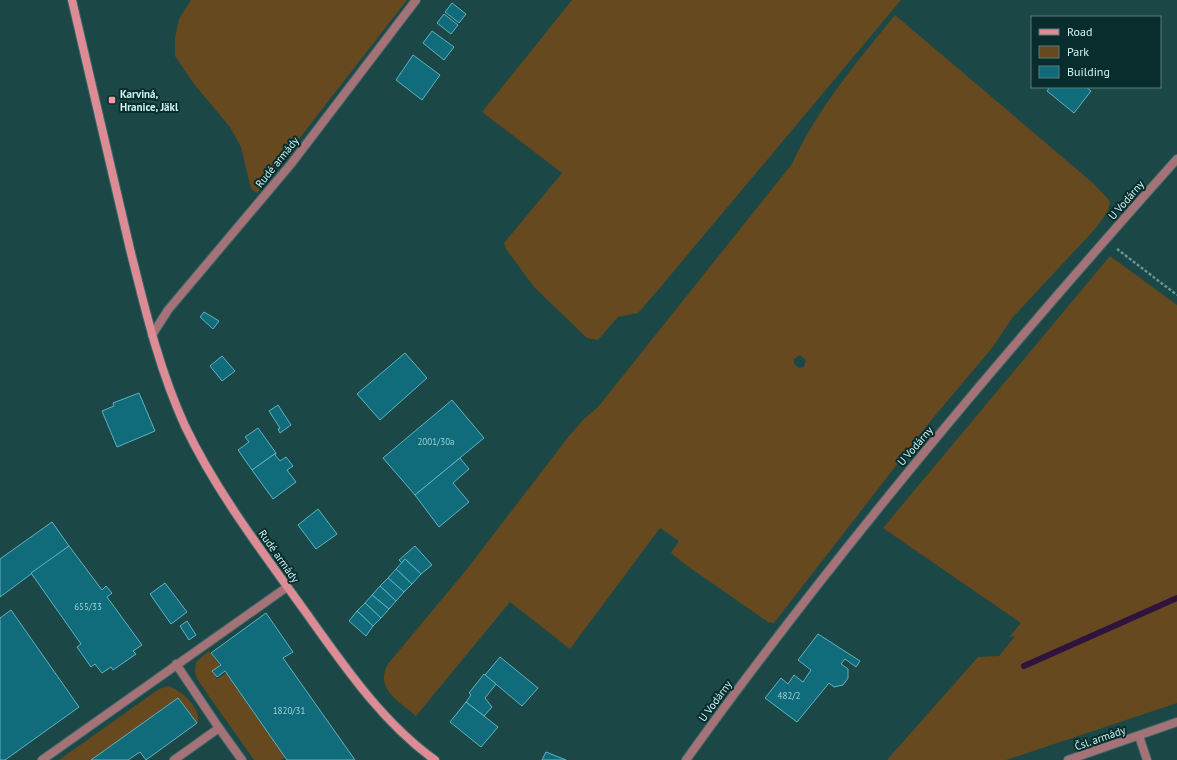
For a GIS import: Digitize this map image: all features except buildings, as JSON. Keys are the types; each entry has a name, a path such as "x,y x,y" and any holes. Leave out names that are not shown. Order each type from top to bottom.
{"main road":[{"name":"Rudé armády","path":"72,0 117,194 152,335 171,393 201,456 230,504 328,643 379,707 435,760"}],"street":[{"name":"Rudé armády","path":"152,335 168,310 291,164 416,0"},
{"name":"U Vodárny","path":"686,760 735,691 883,500 1177,159"},
{"path":"42,760 287,586"},
{"path":"176,664 242,760"},
{"name":"Čsl. armády","path":"1068,760 1177,722"},
{"path":"174,760 220,728"},
{"name":"Čsl. armády","path":"1139,736 1147,760"}],"path":[{"path":"1105,241 1177,295"}],"green space":[{"path":"191,0 407,0 257,193 251,189 241,147 230,127 194,84 175,56 175,38 179,19"},
{"path":"572,0 901,0 638,313 618,317 598,340 587,338 534,287 506,249 504,243 562,173 482,112"},
{"path":"895,15 1093,183 1110,202 1108,211 1095,229 1013,317 992,348 933,418 774,623 768,622 671,553 679,541 660,528 570,649 510,602 416,716 396,700 386,687 384,673 388,664 467,569 569,436 583,420 598,407 792,164 813,124 839,86","holes":["800,355 806,360 804,367 799,368 794,364 794,359"]},
{"path":"1110,256 1177,305 1177,703 1006,760 887,760 978,657 999,656 1015,636 1009,637 1021,623 883,528"},
{"path":"209,651 221,667 213,672 217,679 226,673 285,757 281,760 254,760 197,679 195,671 196,662"},
{"path":"168,686 179,691 190,701 197,713 197,724 179,699 94,760 59,760 159,689"}],"waterway":[{"path":"1024,666 1177,598"}],"place":[{"name":"Karviná, Hranice, Jäkl","path":"112,100"}]}
